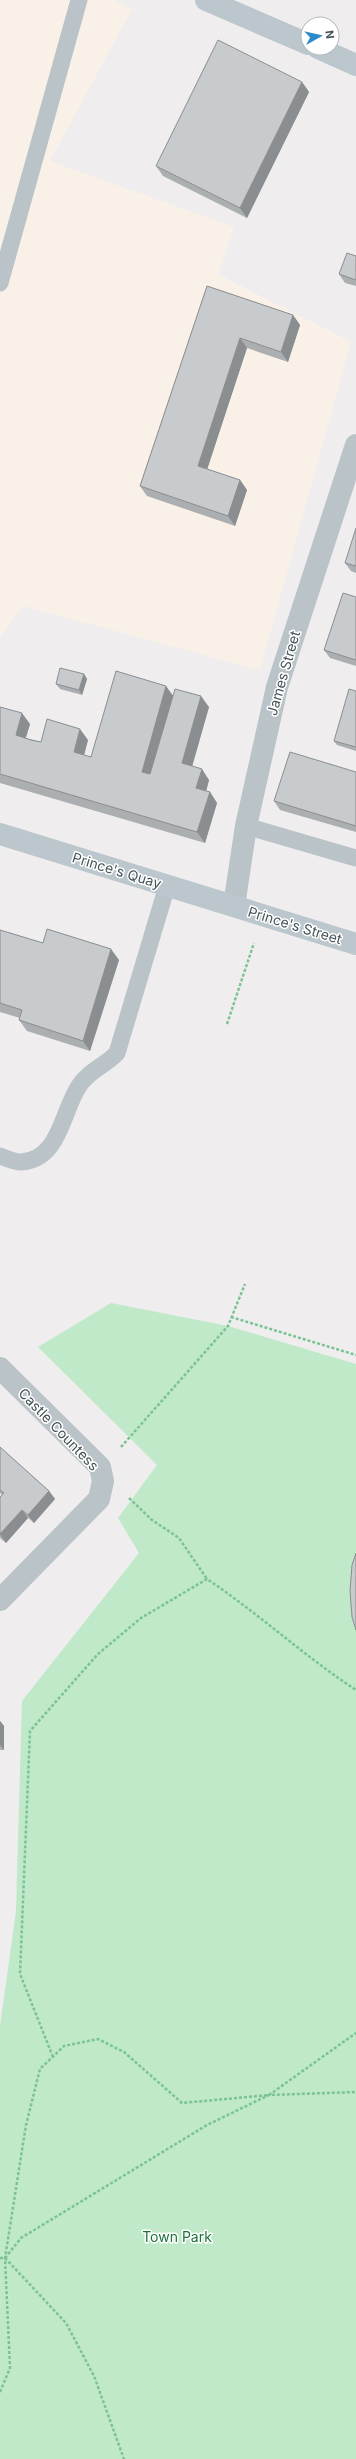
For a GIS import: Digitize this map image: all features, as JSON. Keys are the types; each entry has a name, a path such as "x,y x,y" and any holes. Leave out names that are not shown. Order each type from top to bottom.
{"main road":[{"path":"206,0 300,41"},
{"path":"336,56 356,65"},
{"name":"Prince's Quay","path":"0,834 234,906"},
{"name":"Prince's Street","path":"234,906 356,944"}],"street":[{"name":"James Street","path":"234,906 246,826 277,687 356,445"},
{"name":"Castle Countess","path":"0,1368 102,1474 99,1499 0,1600"}],"lane":[{"path":"0,279 79,0"},
{"path":"246,826 356,858"},
{"path":"0,1156 20,1162 38,1157 57,1138 78,1087 91,1070 106,1065 117,1053 167,886"}],"path":[{"path":"227,1024 247,968 262,915"},
{"path":"245,1284 228,1326 131,1438 102,1474 152,1520 179,1538 207,1579 232,1595 332,1674 356,1690"},
{"path":"231,1317 356,1355"},
{"path":"53,2057 20,1974 30,1731 98,1654 141,1618 207,1579"},
{"path":"5,2258 21,2238 27,2234 207,2125 269,2095 356,2033"},
{"path":"0,2392 10,2368 5,2258 26,2125 40,2069 64,2046 98,2039 124,2052 182,2103 269,2095 356,2092"},
{"path":"0,2258 5,2258 66,2323 94,2376 124,2459"}],"shaded area":[{"path":"0,0 113,0 132,9 50,161 234,227 218,274 351,342 260,670 23,606 0,637"}],"green space":[{"name":"Town Park","path":"111,1303 228,1326 356,1364 356,2459 0,2459 0,2026 16,1911 22,1701 139,1553 118,1518 157,1465 38,1347"}],"building":[{"path":"218,40 302,82 240,208 156,166"},
{"path":"347,253 356,256 356,280 339,274"},
{"path":"207,286 293,315 281,352 240,338 198,466 240,480 228,516 140,486"},
{"path":"356,528 356,566 345,563"},
{"path":"343,593 356,597 356,660 324,650"},
{"path":"60,668 84,674 79,690 56,684"},
{"path":"116,671 166,686 142,772 150,774 175,689 201,696 182,763 202,769 196,788 210,792 197,832 0,774 0,707 22,713 16,735 31,740 41,742 47,719 80,729 74,752 91,757"},
{"path":"349,689 356,691 356,747 334,741"},
{"path":"290,752 356,772 356,826 274,801"},
{"path":"47,929 111,949 83,1041 19,1020 22,1010 0,1003 0,930 43,943"},
{"path":"0,1447 49,1491 28,1515 22,1510 0,1534 0,1497 4,1493 0,1490"},
{"path":"356,1553 356,1630 352,1617 350,1591 352,1565"}]}
